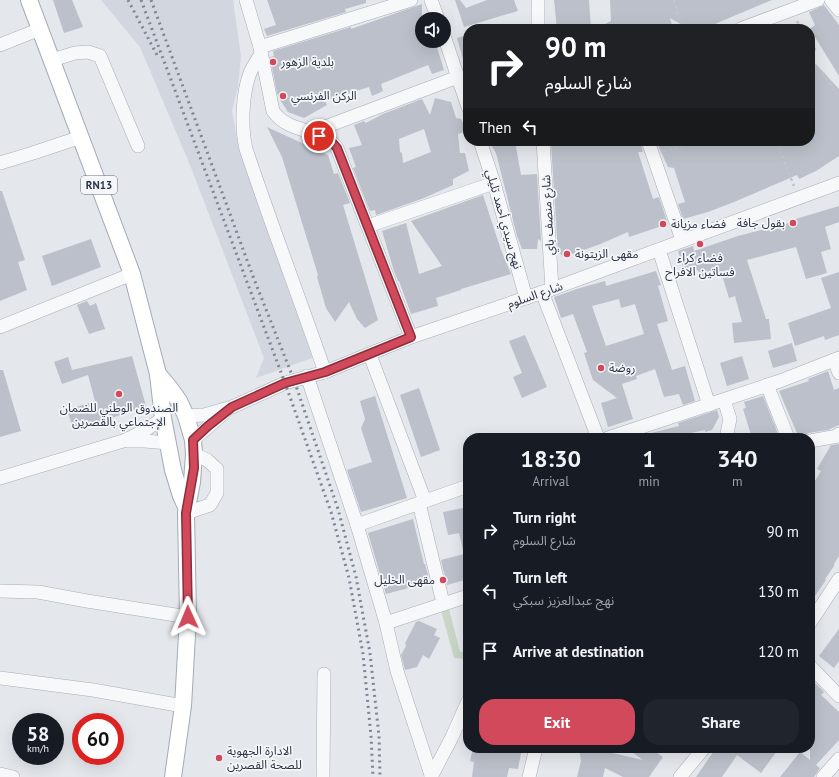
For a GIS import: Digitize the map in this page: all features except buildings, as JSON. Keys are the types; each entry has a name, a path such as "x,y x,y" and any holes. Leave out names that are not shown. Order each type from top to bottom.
{"main road":[{"name":"RN13","path":"29,0 132,274 158,374"},
{"path":"158,374 179,401 186,416 193,447 192,482 186,511 188,617 184,706 172,777"},
{"path":"158,374 163,418 176,484 186,511"},
{"path":"163,418 175,415 186,416"},
{"path":"168,443 193,447"}],"street":[{"path":"246,0 260,50 273,111 284,123 330,140 334,143 411,337"},
{"path":"325,372 268,216 244,140 242,119 250,73 260,50 411,0"},
{"path":"432,0 436,12"},
{"path":"538,0 538,24"},
{"path":"753,24 818,0"},
{"path":"831,0 839,10"},
{"path":"0,45 40,29"},
{"path":"448,48 463,92"},
{"path":"52,60 75,53 88,52 100,56 138,146"},
{"path":"309,133 458,76"},
{"path":"0,163 81,137"},
{"name":"نهج سيدي أحمد تليلي","path":"482,146 494,182 526,298"},
{"name":"شارع منصف باي","path":"543,146 547,291 596,433"},
{"path":"650,146 682,240"},
{"path":"368,226 494,182"},
{"name":"شارع السلوم","path":"186,416 204,415 232,407 285,383 325,372 370,355 411,337 547,291 839,183"},
{"path":"659,250 709,405"},
{"path":"0,327 132,274"},
{"path":"370,355 422,502 443,603"},
{"path":"623,433 724,400 837,359 839,373"},
{"path":"307,376 357,525 386,623 397,671 431,776"},
{"path":"767,385 786,433"},
{"path":"724,400 730,419 727,433"},
{"name":"شارع السلوم","path":"193,447 208,426 232,407"},
{"path":"0,478 123,441 144,431 163,418"},
{"path":"815,440 838,436 839,434"},
{"path":"123,441 168,443"},
{"path":"186,511 210,505 217,493 216,469 193,447"},
{"path":"357,525 463,488"},
{"path":"815,615 839,579"},
{"path":"0,590 38,592 188,617"},
{"path":"386,623 463,597"},
{"path":"815,671 839,696"},
{"path":"324,674 324,777"},
{"path":"0,678 93,690 184,706"},
{"path":"431,776 452,737 463,712"},
{"path":"529,777 535,753"},
{"path":"680,777 700,753"},
{"path":"823,777 839,759"},
{"path":"0,774 13,777"}],"path":[{"path":"674,0 681,24"},
{"path":"815,64 824,74 839,97"},
{"path":"652,154 682,146"},
{"path":"778,146 799,198"}],"shaded area":[{"path":"101,0 233,0 241,56 238,87 232,110 238,146 314,349 312,358 256,378 264,358 190,165 140,47"}],"green space":[{"path":"449,609 460,652 463,652 463,659 454,658 441,610"}],"railway":[{"path":"128,0 157,55"},
{"path":"141,0 285,383 331,512 349,578 363,654 371,736 373,777"},
{"path":"151,0 254,279 294,380 338,509 356,577 370,653 379,736 380,777"}],"place":[{"name":"بلدية الزهور","path":"273,62"},
{"name":"الركن الفرنسي","path":"283,96"},
{"name":"بقول جافة","path":"793,223"},
{"name":"فضاء مزيانة","path":"663,224"},
{"name":"فضاء كراء فساتين الافراح","path":"700,244"},
{"name":"مقهى الزيتونة","path":"567,254"},
{"name":"روضة","path":"601,368"},
{"name":"الصندوق الوطني للضمان الإجتماعي بالقصرين","path":"119,394"},
{"name":"مقهى الخليل","path":"443,580"},
{"name":"الادارة الجهوية للصحة القصرين","path":"219,758"}],"route":[{"path":"188,617 186,513 194,468 193,440 232,407 285,383 325,372 370,355 411,337 337,148 330,140 319,136"}]}
